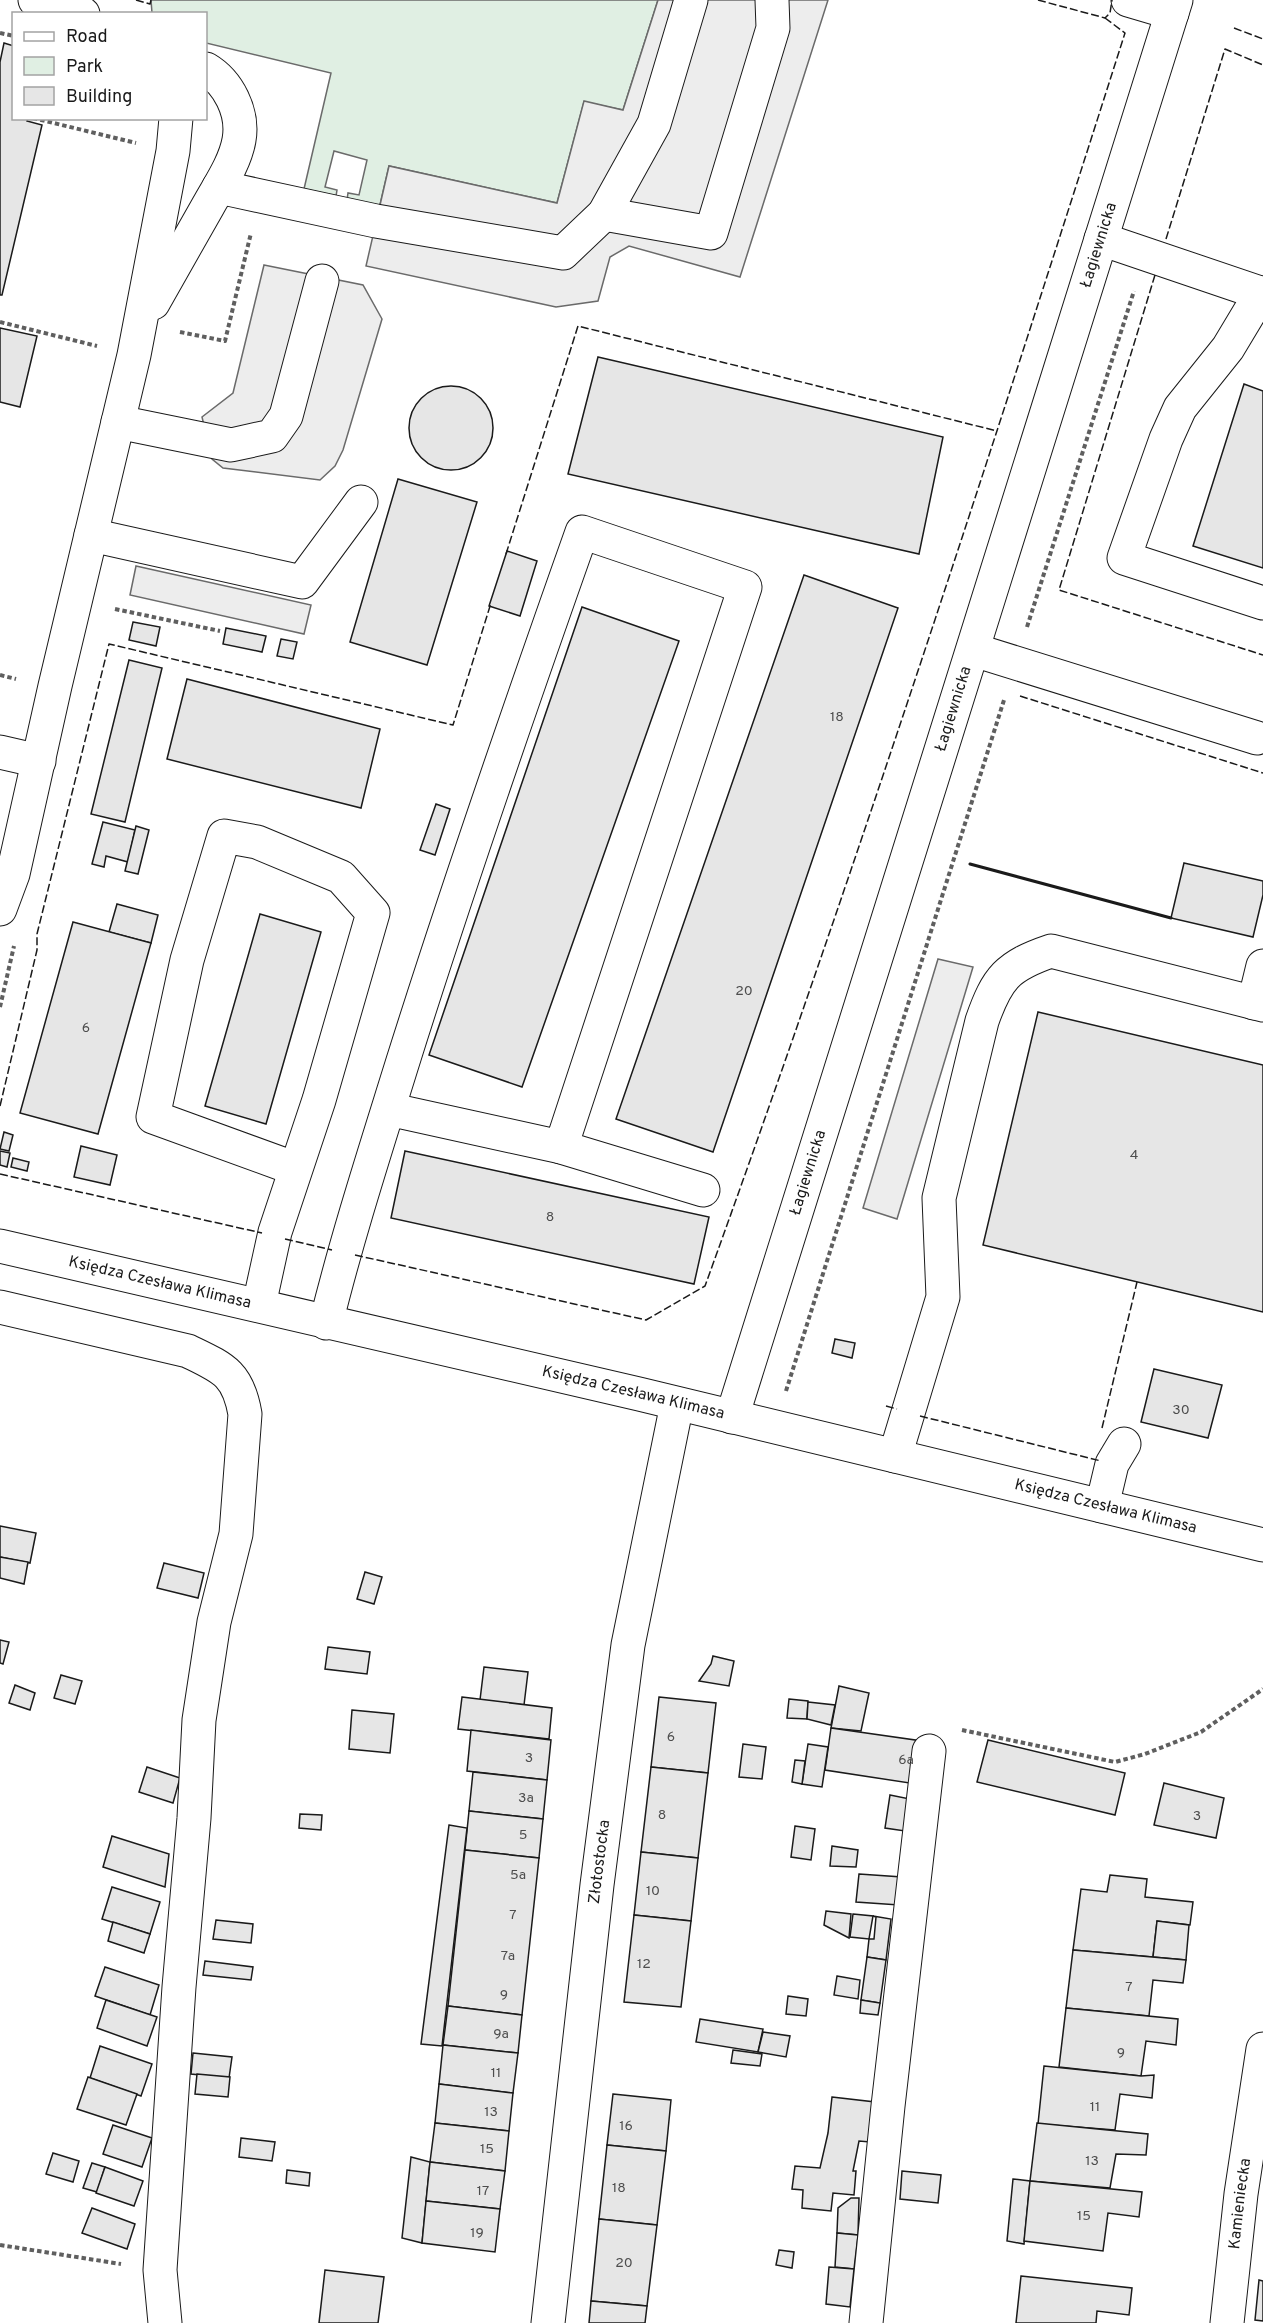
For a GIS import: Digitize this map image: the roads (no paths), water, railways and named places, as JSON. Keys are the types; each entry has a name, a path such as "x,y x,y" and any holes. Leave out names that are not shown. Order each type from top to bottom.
{"street":[{"path":"35,0 76,12"},
{"path":"219,187 376,221 563,253 604,214 654,124 691,0"},
{"path":"604,214 711,233 773,28 772,0"},
{"path":"1128,0 1174,7"},
{"name":"Łagiewnicka","path":"732,1417 1174,7"},
{"path":"137,340 219,187 240,139 238,114 227,89 219,77 207,70"},
{"path":"0,909 13,874 10,837 39,761 137,340 173,151 176,120"},
{"path":"1101,238 1262,293 1228,348 1180,408 1166,439 1124,558 1263,603"},
{"path":"118,422 231,445 272,436 286,416 322,281"},
{"path":"92,535 302,582 361,502"},
{"path":"326,1323 346,1243 425,990 531,675 582,532 745,587 561,1147"},
{"path":"974,650 1257,738"},
{"path":"0,752 39,761"},
{"path":"259,1305 275,1232 296,1169 319,1100 373,914 341,877 257,842 224,836 187,960 153,1117 217,1138 296,1169"},
{"path":"895,1456 943,1297 939,1198 982,1021 1002,977 1025,960 1051,951 1259,1004 1263,966"},
{"path":"388,1109 561,1147 703,1190"},
{"name":"Księdza Czesława Klimasa","path":"0,1246 775,1427 1263,1545"},
{"path":"0,1307 188,1351 215,1364 234,1379 242,1395 245,1414 236,1534 214,1622 199,1720 194,1818 178,1987 160,2270 165,2323"},
{"name":"Złotostocka","path":"548,2323 597,1885 628,1646 677,1404"},
{"path":"1102,1506 1112,1464 1124,1444"},
{"path":"867,2323 890,2083 929,1751"},
{"name":"Kamieniecka","path":"1227,2323 1241,2194 1263,2049"}]}
